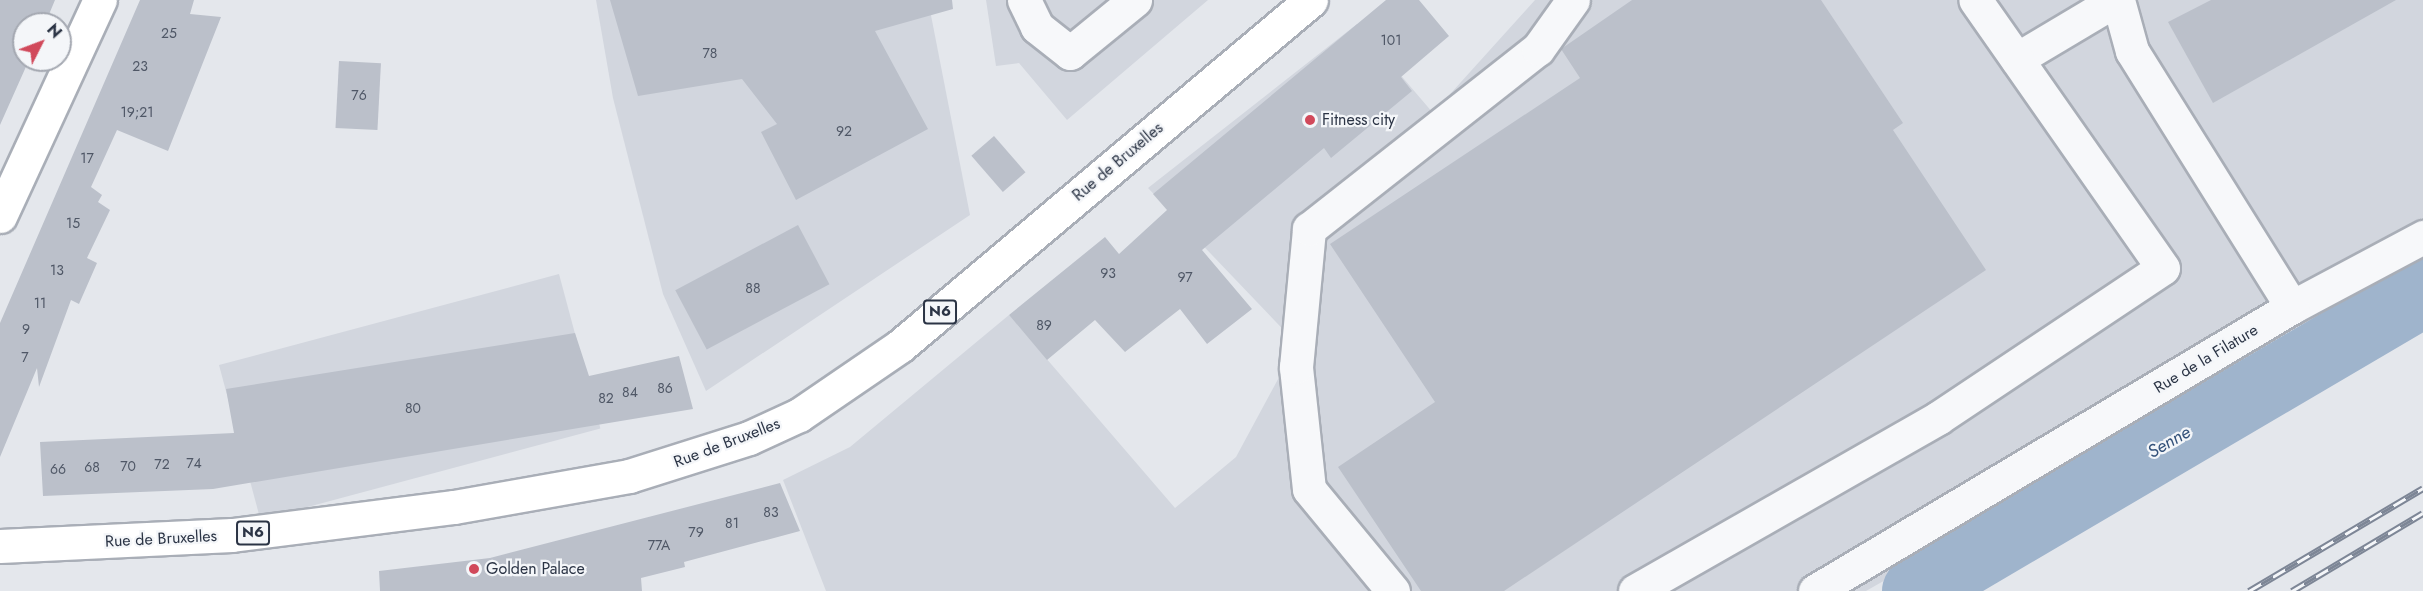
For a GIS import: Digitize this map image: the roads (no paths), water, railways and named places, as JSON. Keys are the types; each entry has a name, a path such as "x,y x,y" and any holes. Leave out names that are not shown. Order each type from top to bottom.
{"main road":[{"path":"0,216 99,0"},
{"name":"Rue de Bruxelles","path":"0,546 232,535 454,507 629,476 749,438 799,415 892,352 1311,0"}],"street":[{"path":"1024,0 1037,27 1070,53 1135,0"},
{"path":"1393,591 1309,489 1296,367 1309,229 1538,49 1574,0"},
{"path":"1635,591 1938,417 2163,268 1975,0"},
{"path":"2017,59 2117,0 2132,51 2292,307"},
{"name":"Rue de la Filature","path":"1815,591 2292,307 2423,237"}],"waterway":[{"name":"Senne","path":"1916,591 2423,293"}],"railway":[{"path":"2249,591 2423,488"},
{"path":"2292,591 2423,513"}],"place":[{"name":"Fitness city","path":"1310,120"},
{"name":"Golden Palace","path":"474,569"}]}
